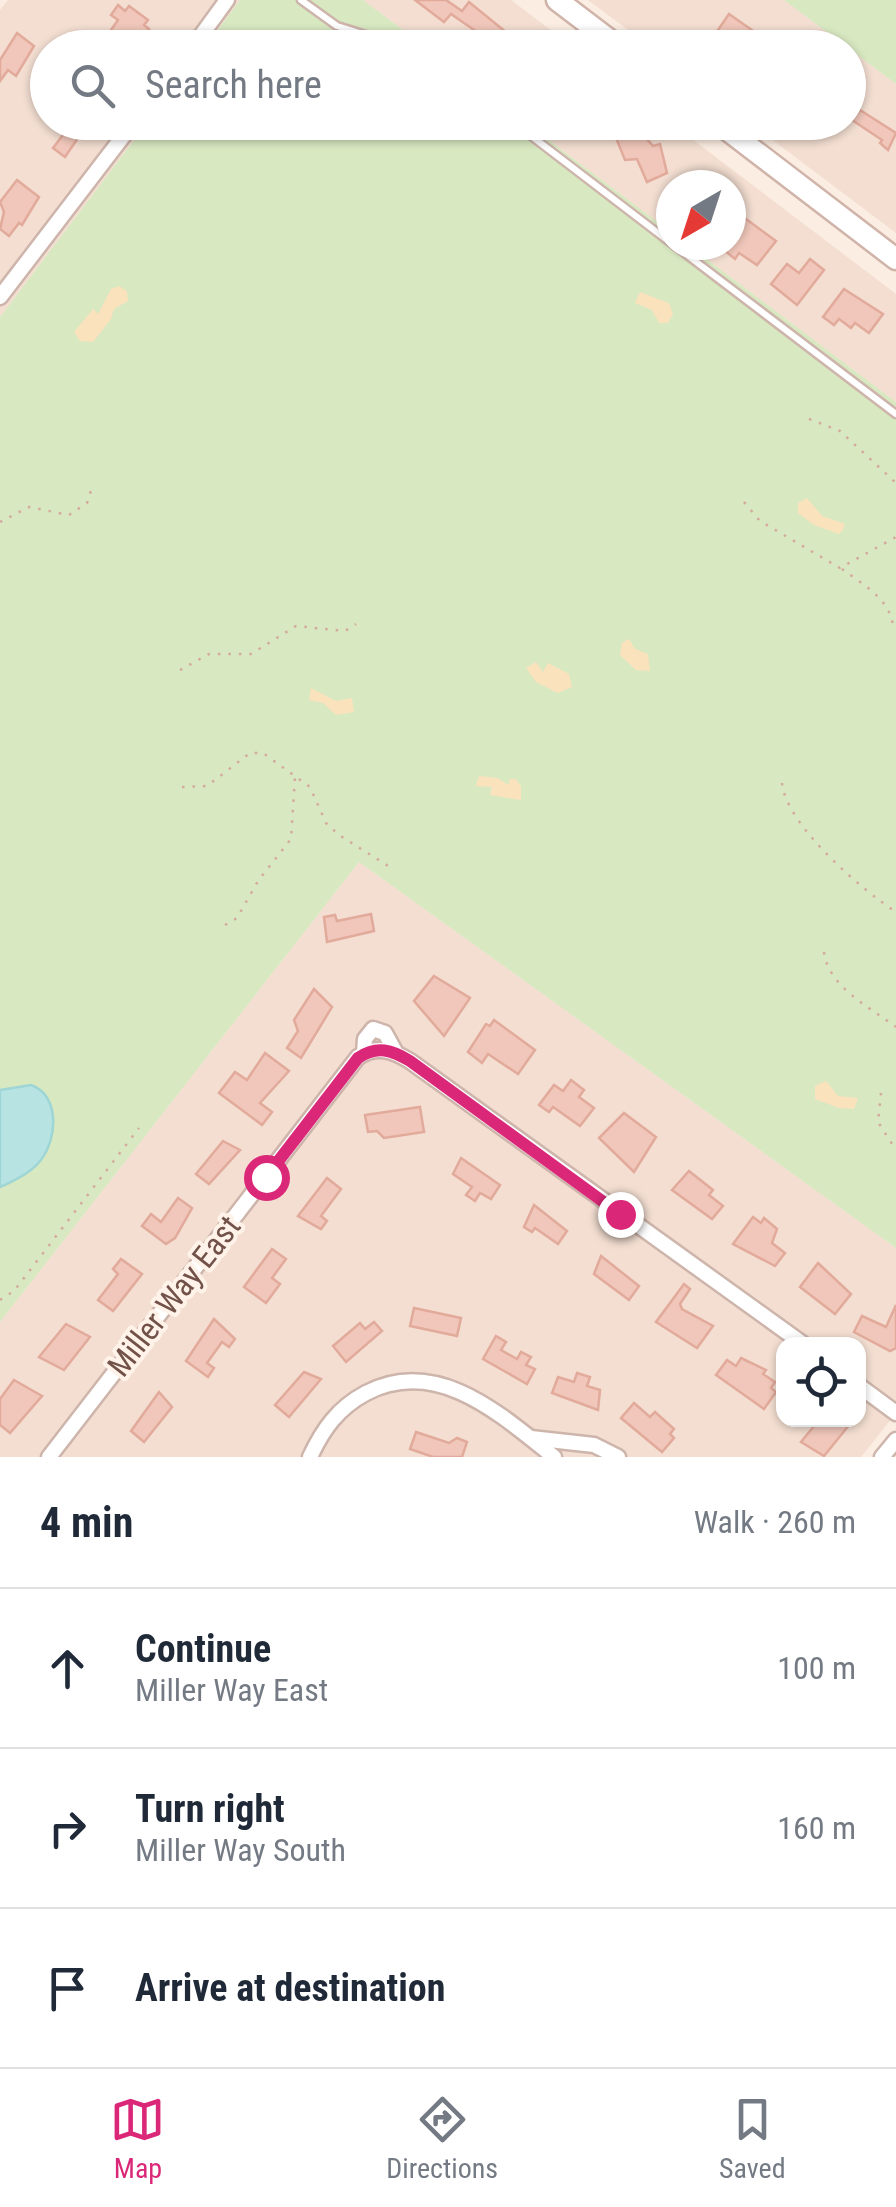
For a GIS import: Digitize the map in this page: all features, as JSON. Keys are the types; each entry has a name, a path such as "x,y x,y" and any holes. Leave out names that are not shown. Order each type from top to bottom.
{"main road":[{"path":"557,0 596,30"},
{"path":"740,140 896,259"}],"street":[{"path":"205,30 227,0"},
{"path":"0,297 120,140"},
{"name":"Miller Way East","path":"49,1457 372,1051 364,1039 373,1029 385,1033 396,1052 793,1337"},
{"path":"310,1457 325,1428 350,1402 385,1384 408,1380 444,1384 554,1457"},
{"path":"866,1392 896,1413"},
{"path":"530,1438 594,1445 618,1457"},
{"path":"882,1457 896,1440"}],"lane":[{"path":"301,0 337,26 360,30"},
{"path":"536,140 656,232"},
{"path":"693,260 896,414"}],"path":[{"path":"809,419 840,431 896,483"},
{"path":"0,522 29,507 69,515 87,502 93,484"},
{"path":"744,502 760,520 876,594 889,610 893,626"},
{"path":"840,568 896,537"},
{"path":"180,670 210,654 251,654 296,626 345,631 356,624"},
{"path":"182,787 207,786 250,753 263,753 310,787 318,810 338,835 393,869"},
{"path":"225,925 237,918 258,880 291,839 296,775"},
{"path":"782,784 783,794 804,828 853,879 896,912"},
{"path":"824,952 828,968 859,1002 896,1027"},
{"path":"881,1093 878,1122 896,1150"},
{"path":"0,1300 14,1291 139,1128"}],"shaded area":[{"path":"8,0 240,0 217,30 30,30 30,140 134,140 0,317 0,10"},
{"path":"363,0 511,0 551,30 403,30"},
{"path":"588,0 784,0 824,30 628,30"},
{"path":"866,62 896,84 896,233 773,140 866,140"},
{"path":"549,140 693,140 733,170 656,170 656,221"},
{"path":"746,180 896,294 896,402 708,260 746,260"},
{"path":"359,862 896,1248 896,1413 861,1457 0,1457 0,1322"}],"green space":[{"path":"240,0 363,0 403,30 218,30"},
{"path":"784,0 896,0 896,84 866,62 866,30 824,30"},
{"path":"134,140 549,140 656,221 656,260 708,260 896,402 896,1248 359,862 0,1322 0,317"}],"sand":[{"path":"119,286 127,291 128,301 114,309 93,342 80,341 74,332 93,309 98,314 111,289"},
{"path":"640,292 669,303 673,314 668,323 659,323 652,310 635,303"},
{"path":"807,498 822,516 845,524 839,534 814,525 798,513 798,503"},
{"path":"629,639 635,649 648,654 650,671 636,670 620,655 622,643"},
{"path":"536,662 543,672 548,663 569,674 572,687 558,693 536,682 526,668"},
{"path":"311,688 336,701 352,698 354,712 336,715 323,703 309,700"},
{"path":"479,776 498,778 508,785 510,779 516,779 521,786 521,800 490,795 492,787 476,786"},
{"path":"826,1081 838,1096 858,1098 854,1109 815,1099 815,1086"}],"water":[{"path":"31,1085 47,1098 51,1108 50,1141 32,1169 0,1187 0,1090"}],"building":[{"path":"415,0 446,0 462,11 469,2 503,30 474,30 451,14 444,22"},
{"path":"118,5 125,11 129,6 148,20 144,25 149,29 111,30 118,20 111,15"},
{"path":"729,14 752,30 718,30"},
{"path":"17,33 30,43 30,53 16,76 8,70 0,81 0,60"},
{"path":"866,114 896,133 888,150 880,143 882,140 866,129"},
{"path":"59,140 77,140 65,157 53,148"},
{"path":"617,140 660,144 666,170 656,170 656,178 647,182 637,159 625,160"},
{"path":"17,180 39,197 22,225 19,223 9,236 0,229 4,212 0,202"},
{"path":"746,219 776,241 757,265 746,258"},
{"path":"810,259 824,270 797,305 771,284 787,264 799,273"},
{"path":"844,289 883,314 869,333 855,323 851,328 839,319 834,325 823,317"},
{"path":"371,914 374,931 327,942 324,917 335,915 337,921"},
{"path":"434,976 470,998 444,1036 414,1001"},
{"path":"314,989 332,1007 301,1058 287,1048 298,1031 294,1020"},
{"path":"494,1020 535,1050 518,1074 488,1054 482,1063 468,1052 486,1024 490,1026"},
{"path":"265,1053 289,1071 260,1103 272,1112 262,1125 219,1093 235,1072 247,1080"},
{"path":"571,1080 584,1090 579,1097 594,1108 580,1126 553,1107 549,1112 539,1105 554,1085 563,1091"},
{"path":"420,1107 424,1132 384,1138 377,1131 368,1132 365,1115"},
{"path":"624,1113 656,1137 634,1172 599,1138"},
{"path":"223,1141 240,1150 209,1184 196,1174"},
{"path":"461,1158 500,1185 491,1199 480,1193 475,1201 466,1195 472,1187 453,1174"},
{"path":"689,1171 713,1190 709,1195 723,1206 712,1219 672,1190"},
{"path":"327,1178 341,1189 321,1216 327,1221 321,1229 298,1216"},
{"path":"178,1198 192,1208 175,1238 166,1244 142,1226 151,1214 161,1222"},
{"path":"534,1205 567,1231 558,1244 535,1228 532,1232 524,1227"},
{"path":"753,1217 761,1223 764,1218 777,1229 772,1243 785,1253 775,1266 733,1244"},
{"path":"272,1249 286,1259 272,1278 280,1284 266,1303 244,1287"},
{"path":"601,1256 639,1286 629,1300 594,1274"},
{"path":"121,1259 142,1274 113,1311 98,1300 118,1274 113,1269"},
{"path":"818,1263 851,1294 835,1314 800,1287"},
{"path":"684,1284 690,1289 680,1304 682,1309 713,1326 697,1348 656,1322"},
{"path":"896,1305 896,1348 890,1351 854,1332 862,1316 886,1327"},
{"path":"414,1308 461,1318 457,1336 410,1326"},
{"path":"214,1319 235,1339 229,1347 222,1342 207,1363 214,1368 208,1377 186,1361"},
{"path":"374,1322 382,1331 346,1362 333,1346 360,1323 365,1329"},
{"path":"66,1324 90,1337 64,1370 39,1357"},
{"path":"496,1336 506,1342 501,1350 517,1359 521,1352 531,1357 526,1365 535,1369 527,1384 483,1359"},
{"path":"741,1358 766,1370 763,1374 775,1382 771,1388 776,1392 764,1409 716,1375 727,1360 736,1366"},
{"path":"304,1372 321,1379 289,1417 275,1405"},
{"path":"577,1373 590,1377 587,1386 600,1390 598,1410 552,1393 558,1377 574,1382"},
{"path":"14,1380 42,1396 10,1433 0,1425 0,1399"},
{"path":"159,1392 172,1407 144,1442 131,1431"},
{"path":"634,1403 650,1417 655,1412 674,1429 670,1434 674,1438 662,1452 621,1418"},
{"path":"813,1427 848,1427 824,1456 801,1442"},
{"path":"416,1432 449,1443 457,1438 467,1442 462,1457 433,1457 410,1449"}],"route":[{"path":"266,1177 358,1058 378,1049 396,1052 410,1061 620,1214"}]}
